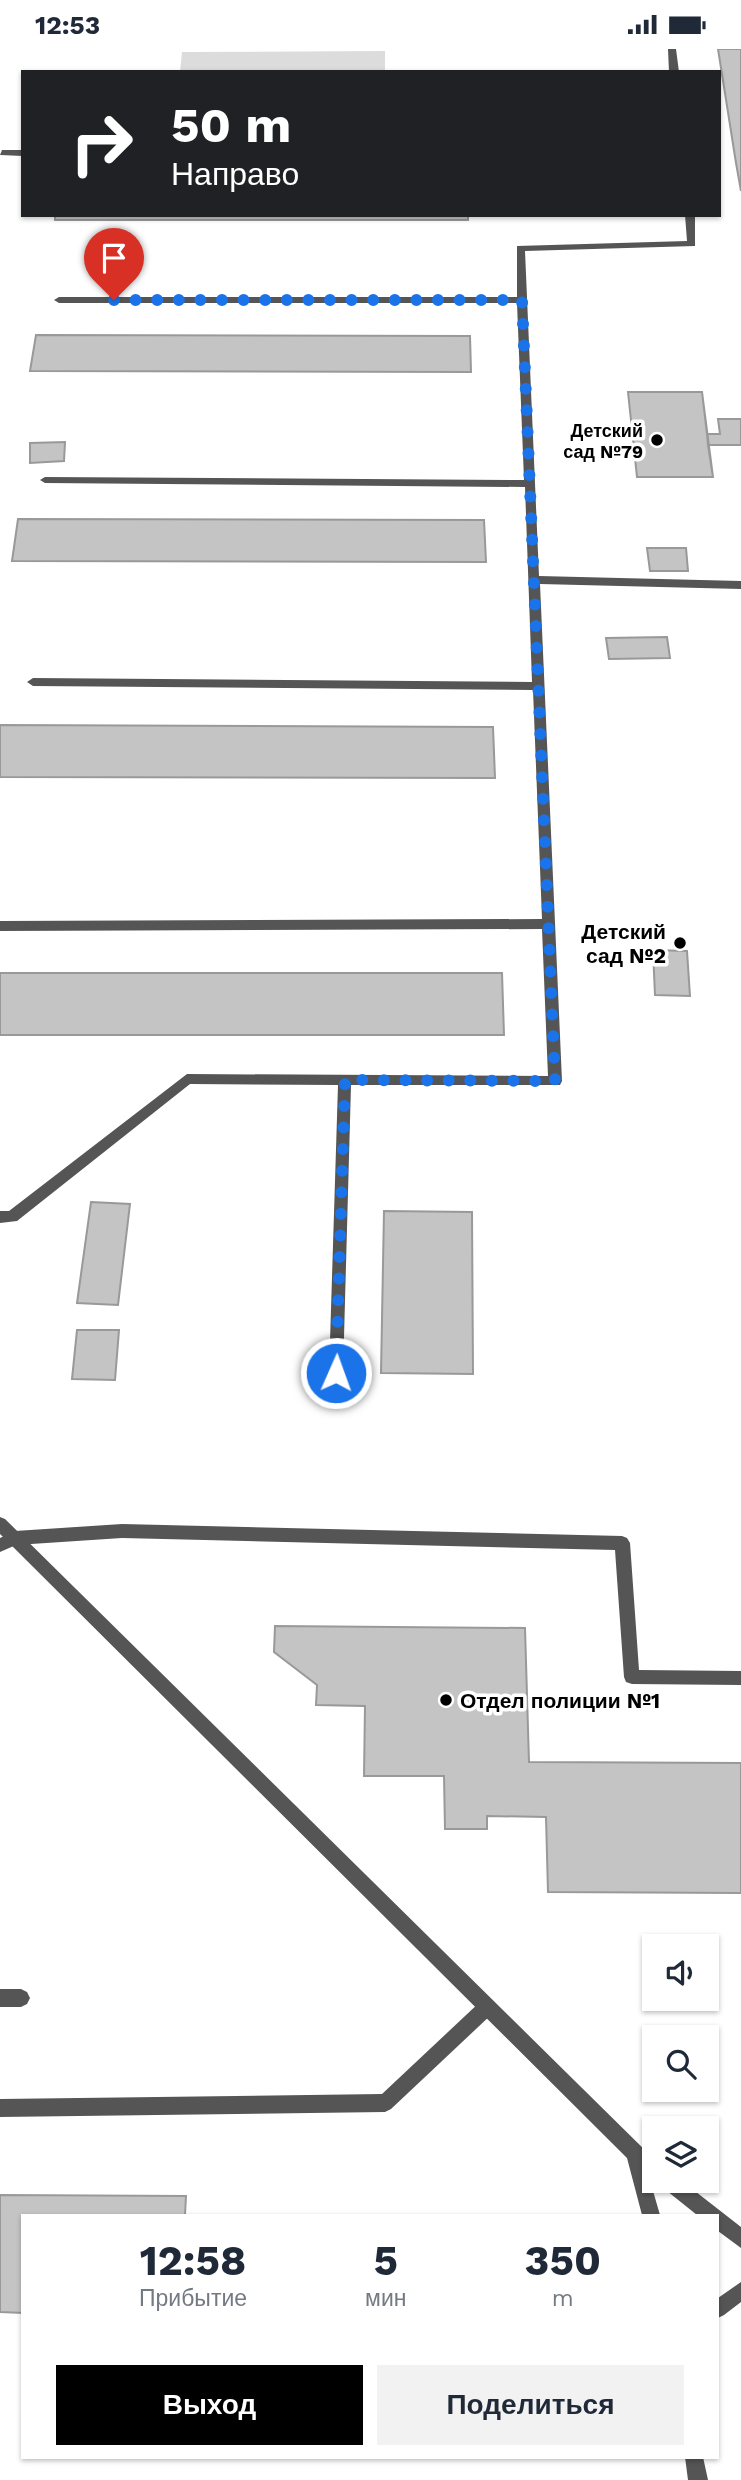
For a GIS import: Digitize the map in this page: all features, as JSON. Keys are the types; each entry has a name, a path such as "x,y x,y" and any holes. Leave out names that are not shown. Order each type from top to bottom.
{"street":[{"path":"672,49 674,70"},
{"path":"2,153 21,153"},
{"path":"0,1217 12,1217 187,1079 555,1081 520,248 692,244 690,217"},
{"path":"59,300 522,300"},
{"path":"45,480 530,484"},
{"path":"534,580 741,585"},
{"path":"33,682 539,686"},
{"path":"0,926 548,924"},
{"path":"336,1373 345,1080"},
{"path":"0,1524 8,1541 642,2160"},
{"path":"8,1541 122,1531 622,1543 632,1677 741,1678"},
{"path":"0,1998 21,1999"},
{"path":"0,2108 386,2103 487,2007"},
{"path":"634,2153 651,2214"},
{"path":"683,2193 710,2214"},
{"path":"719,2221 741,2239"},
{"path":"719,2308 741,2291"},
{"path":"694,2459 697,2479"}],"shaded area":[{"path":"385,51 385,70 180,70 182,52"}],"building":[{"path":"718,49 741,49 741,191 736,163"},
{"path":"55,217 468,217 468,220 55,220"},
{"path":"55,217 468,217 468,220 55,220"},
{"path":"36,335 470,336 471,372 30,371"},
{"path":"628,392 702,392 707,434 720,434 718,419 741,419 741,445 708,445 713,477 637,477"},
{"path":"628,392 702,392 713,477 637,477"},
{"path":"718,419 741,419 741,445 708,445 707,434 720,434"},
{"path":"65,442 64,461 30,463 30,443"},
{"path":"18,519 484,520 486,562 12,561"},
{"path":"647,548 686,548 688,571 650,571"},
{"path":"667,637 670,658 609,659 606,638"},
{"path":"0,725 493,727 495,778 0,777"},
{"path":"653,950 687,951 690,996 655,995"},
{"path":"0,973 502,973 504,1035 0,1035"},
{"path":"91,1202 130,1204 118,1305 77,1303"},
{"path":"384,1211 472,1212 473,1374 381,1373"},
{"path":"77,1330 119,1330 115,1380 72,1379"},
{"path":"275,1626 525,1628 529,1762 741,1763 741,1893 548,1892 546,1817 487,1816 487,1829 445,1829 444,1776 364,1776 365,1706 316,1705 317,1685 274,1652"},
{"path":"0,2195 186,2196 185,2214 21,2214 21,2313 0,2312"}],"place":[{"name":"Детский сад №79","path":"657,440"},
{"name":"Детский сад №2","path":"680,943"},
{"name":"Отдел полиции №1","path":"446,1700"}],"route":[{"path":"114,300 522,300 555,1081 345,1080 336,1373"}]}
